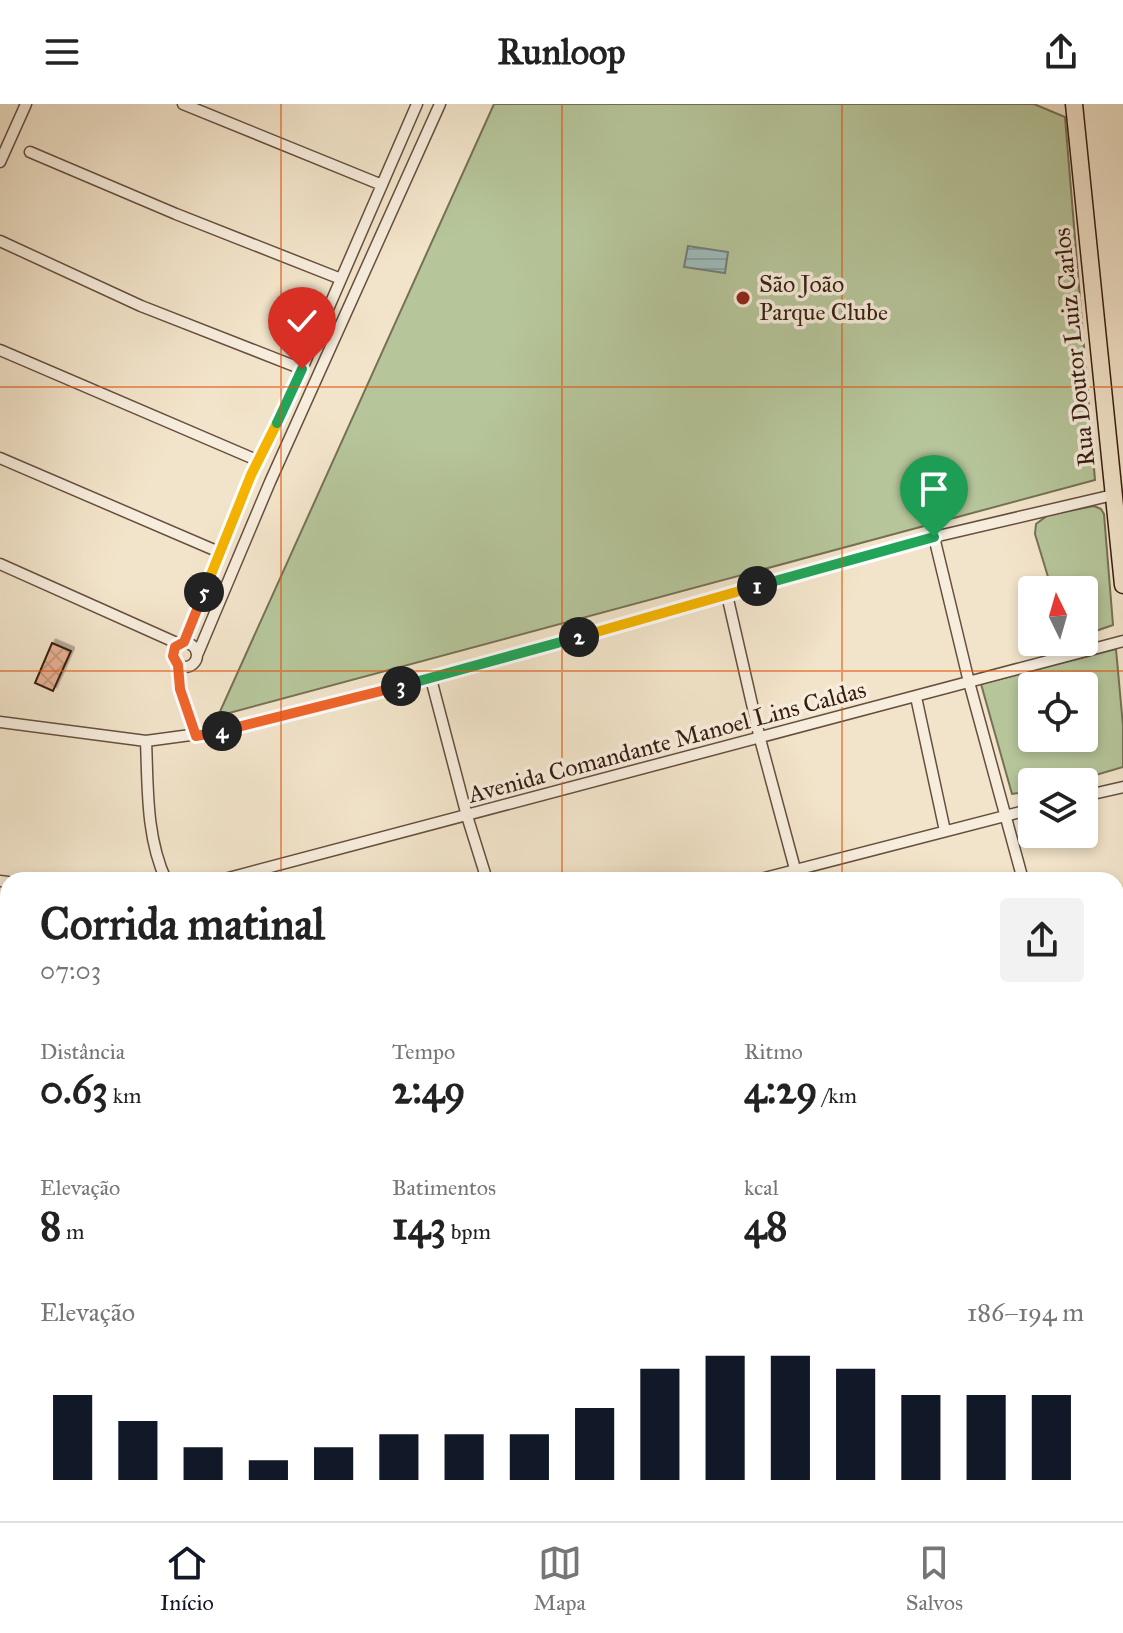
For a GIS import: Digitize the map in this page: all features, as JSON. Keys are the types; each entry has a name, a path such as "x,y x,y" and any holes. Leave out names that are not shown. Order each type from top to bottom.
{"main road":[{"name":"Rua Doutor Luiz Carlos","path":"1074,104 1123,585"}],"street":[{"path":"0,162 26,104"},
{"path":"183,104 382,185"},
{"path":"178,665 192,666 270,482 440,104"},
{"path":"196,736 173,656 182,643 251,475 302,369 416,107 435,117"},
{"path":"30,152 341,279"},
{"path":"0,241 141,306 302,369"},
{"path":"347,267 365,276"},
{"path":"335,291 354,298"},
{"path":"0,350 259,461"},
{"path":"266,446 283,456"},
{"path":"0,458 219,552"},
{"path":"251,475 270,482"},
{"path":"0,722 146,741 235,729 431,679 934,537 1113,495"},
{"path":"934,537 969,682 1021,872"},
{"path":"0,564 182,643 193,645 198,653"},
{"path":"727,595 795,872"},
{"name":"Avenida Comandante Manoel Lins Caldas","path":"252,872 1123,641"},
{"path":"431,679 484,872"},
{"path":"916,697 945,831"},
{"path":"146,741 151,830 163,872"},
{"path":"1098,793 1123,787"},
{"path":"806,872 1018,812"}],"green space":[{"name":"São João Parque Clube","path":"494,104 1034,104 1065,117 1095,480 218,716"},
{"path":"1094,506 1104,514 1113,625 1098,630 1098,576 1048,576 1035,534 1036,524 1048,515"},
{"path":"1116,649 1123,726 1123,767 1098,774 1098,768 1018,768 1018,793 1012,794 981,684 1018,674 1018,752 1098,752 1098,672 1027,672"}],"water":[{"path":"688,246 728,252 725,273 684,267"}],"building":[{"path":"52,643 71,651 53,691 35,683"}],"place":[{"name":"São João Parque Clube","path":"743,298"}],"route":[{"path":"302,369 251,475 184,642 173,652 178,665 180,689 196,736 431,679 934,537"}]}
